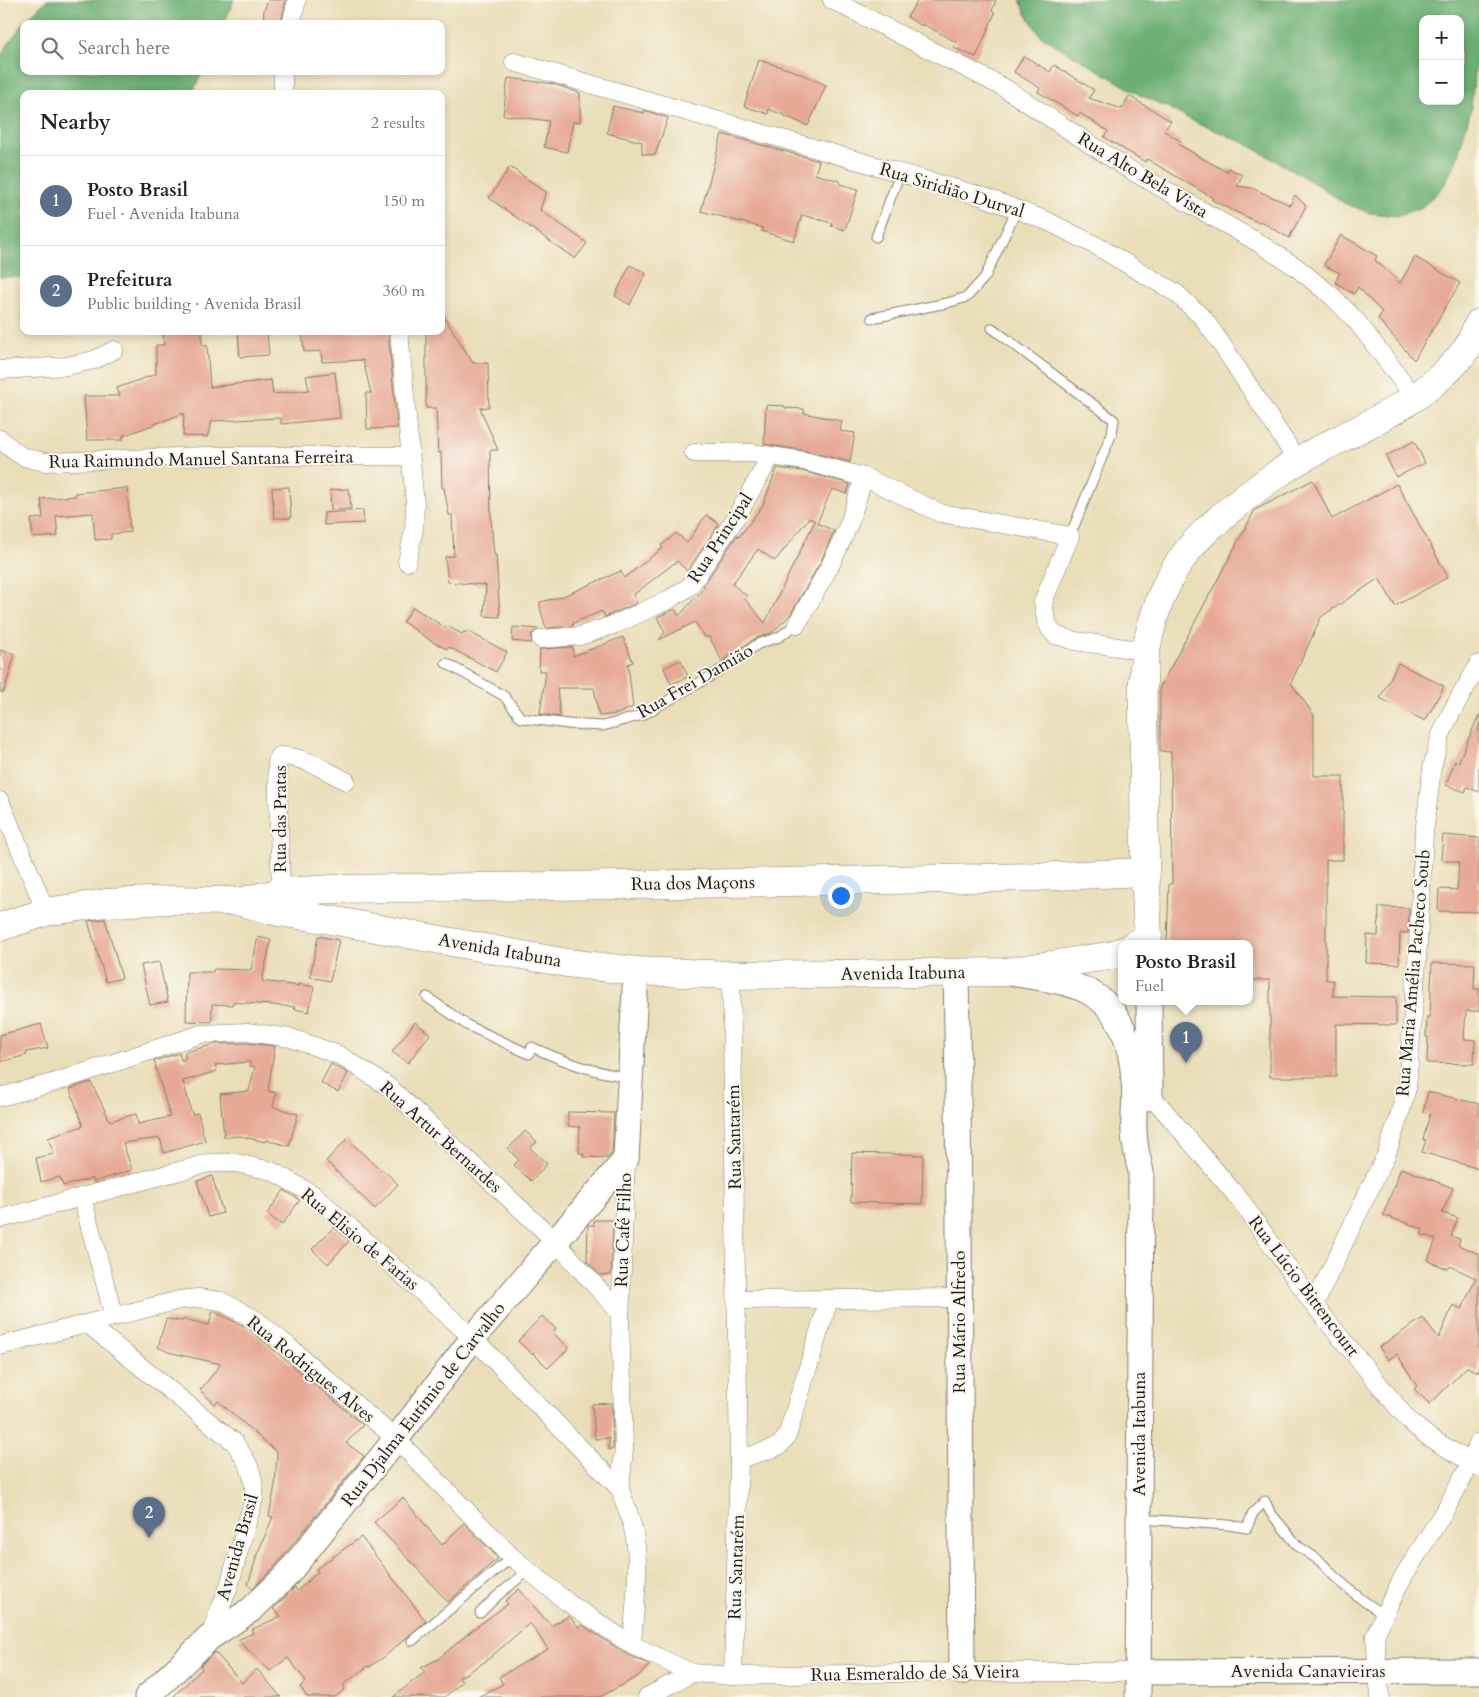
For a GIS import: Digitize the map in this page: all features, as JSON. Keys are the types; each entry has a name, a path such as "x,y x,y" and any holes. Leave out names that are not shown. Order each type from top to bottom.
{"main road":[{"path":"1144,940 1143,685 1146,651 1153,622 1167,586 1180,560 1201,534 1254,490 1296,460 1351,434 1415,398 1446,372 1468,346 1479,324"},
{"name":"Rua dos Maçons","path":"242,902 281,892 334,888 1034,877 1145,872"},
{"path":"377,928 383,888"},
{"name":"Avenida Itabuna","path":"0,928 46,912 113,903 172,900 242,902 278,912 567,963 636,971 731,975 1006,972 1118,953"}],"street":[{"path":"292,20 298,0"},
{"name":"Rua Alto Bela Vista","path":"832,0 1003,87 1125,167 1257,242 1296,267 1332,297 1358,324 1415,398"},
{"name":"Rua Siridião Durval","path":"514,62 984,197 1047,221 1095,245 1176,293 1203,318 1296,460"},
{"path":"283,90 284,75"},
{"path":"399,335 414,504 414,521 407,562"},
{"path":"0,370 67,366 94,360 114,350"},
{"name":"Rua Raimundo Manuel Santana Ferreira","path":"0,438 18,455 30,460 47,462 206,456 410,456"},
{"path":"694,453 752,453 804,461 864,477 940,513 1070,536 1044,602 1046,620 1050,629 1055,635 1075,641 1146,651"},
{"name":"Rua Principal","path":"541,639 580,636 616,624 670,599 690,586 735,519 771,456"},
{"name":"Rua Frei Damião","path":"797,624 830,566 849,524 864,477"},
{"name":"Rua Maria Amélia Pacheco Soub","path":"1314,1305 1384,1161 1407,1088 1424,834 1432,768 1440,737 1451,713 1479,664"},
{"name":"Rua das Pratas","path":"281,892 277,761 280,756 287,756 314,764 346,781"},
{"path":"0,801 46,912"},
{"name":"Rua Café Filho","path":"620,1489 624,1449 620,1313 636,971"},
{"name":"Rua Mário Alfredo","path":"956,972 962,1672"},
{"name":"Avenida Itabuna","path":"1006,972 1071,985 1092,994 1110,1008 1122,1025 1130,1048 1134,1082 1134,1131 1141,1172 1138,1697"},
{"name":"Rua Santarém","path":"731,975 739,1459 732,1676"},
{"name":"Avenida Itabuna","path":"1141,1172 1150,1135 1149,1005"},
{"name":"Rua Artur Bernardes","path":"0,1097 56,1082 201,1034 248,1032 291,1038 338,1055 389,1087 555,1241 620,1313"},
{"name":"Rua Lúcio Bittencourt","path":"1150,1094 1241,1201 1314,1305 1409,1421 1430,1438 1475,1465"},
{"name":"Rua Djalma Eutímio de Carvalho","path":"209,1638 252,1609 286,1576 396,1439 473,1338 626,1159"},
{"name":"Rua Elisio de Farias","path":"0,1219 209,1163 236,1163 272,1171 314,1195 473,1338 620,1489"},
{"path":"82,1197 114,1317"},
{"name":"Rua Rodrigues Alves","path":"0,1346 179,1300 198,1298 221,1301 256,1320 396,1439 512,1557 567,1602 632,1645 692,1673"},
{"path":"736,1300 959,1298"},
{"path":"739,1459 772,1450 780,1445 787,1436 829,1299"},
{"name":"Avenida Brasil","path":"88,1324 234,1442 246,1459 252,1473 254,1498 229,1586 209,1638 147,1697"},
{"path":"1380,1697 1375,1636 1403,1577 1475,1465 1479,1442"},
{"path":"620,1489 630,1515 634,1535 636,1595 632,1645"},
{"name":"Avenida Canavieiras","path":"1138,1672 1479,1671"},
{"name":"Rua Esmeraldo de Sá Vieira","path":"692,1673 732,1676 962,1672 1138,1672"},
{"path":"647,1697 692,1673"}],"lane":[{"path":"876,236 900,173"},
{"path":"872,318 947,303 967,297 985,277 1016,209"},
{"path":"992,328 1114,420 1112,433 1070,536"},
{"name":"Rua Frei Damião","path":"446,663 504,696 521,718 603,726 643,715 713,675 758,644 778,638 797,624"},
{"path":"427,997 467,1025 529,1054 532,1047 571,1064 630,1078"},
{"path":"1139,1519 1247,1528 1253,1513 1265,1501 1270,1512 1298,1546 1320,1561 1335,1578 1384,1615"},
{"path":"412,1641 512,1557"},
{"path":"480,1613 497,1596 529,1570"}],"green space":[{"path":"47,0 234,0 226,20 27,20"},
{"path":"1020,0 1479,0 1479,46 1471,109 1456,162 1443,187 1422,207 1397,216 1370,213 1344,203 1321,187 1245,143 1191,120 1140,95 1041,36 1026,14"},
{"path":"20,28 20,75 201,75 194,90 20,90 20,277 0,277 0,58"}],"building":[{"path":"268,0 286,0 282,20 263,20 264,10"},
{"path":"918,0 996,0 992,11 995,13 976,57 954,48 956,42 907,17"},
{"path":"1024,56 1050,72 1054,65 1094,90 1089,98 1122,109 1129,96 1171,121 1164,131 1182,142 1179,145 1227,172 1229,168 1242,175 1237,186 1252,188 1290,205 1295,195 1306,206 1289,238 1260,221 1259,223 1212,200 1213,198 1147,159 1145,162 1104,137 1108,131 1080,113 1078,116 1038,92 1040,88 1014,72"},
{"path":"759,60 794,71 826,85 808,126 769,109 768,114 744,106"},
{"path":"508,78 554,84 580,93 580,122 573,122 567,152 544,147 549,121 503,115"},
{"path":"613,106 644,113 644,110 668,118 655,155 642,154 642,142 607,133"},
{"path":"722,134 819,161 815,174 840,181 840,184 858,189 845,230 831,226 832,223 802,215 794,241 761,231 763,228 701,211"},
{"path":"510,167 546,192 540,210 587,243 575,259 489,198"},
{"path":"1341,235 1377,256 1375,260 1400,283 1415,257 1460,283 1414,360 1378,319 1382,312 1358,287 1354,294 1335,282 1340,273 1324,265"},
{"path":"630,265 646,273 630,305 615,296"},
{"path":"445,318 473,363 488,363 489,407 480,408 498,450 490,450 491,520 494,555 496,555 500,617 484,616 486,585 448,582 445,557 454,556 452,515 449,515 444,488 442,488 441,452 438,453 436,408 426,408 426,335 445,335"},
{"path":"163,335 202,335 202,346 207,345 210,387 271,380 273,394 309,390 306,376 335,372 340,418 281,424 281,418 212,421 207,437 183,436 184,413 123,436 123,440 87,440 84,396 120,396 117,388 156,374 156,345 164,345"},
{"path":"238,335 267,335 269,355 240,357"},
{"path":"302,335 388,335 397,428 367,429 366,393 371,393 363,360 322,362 321,351 304,352"},
{"path":"766,405 804,409 804,413 842,421 840,431 855,433 850,462 806,451 764,444"},
{"path":"1414,441 1425,463 1396,477 1386,456"},
{"path":"777,468 802,471 850,484 847,494 832,489 817,523 834,531 821,561 791,614 773,632 754,639 722,661 709,636 706,638 695,622 659,640 665,632 657,617 675,609 679,616 705,587 703,586 737,535 739,537 763,505","holes":["809,518 815,521 765,623 745,599 747,596 732,584 758,549 775,561"]},
{"path":"1313,480 1332,519 1397,484 1448,577 1395,606 1379,578 1321,617 1291,683 1314,715 1314,776 1343,776 1343,860 1326,860 1326,980 1333,980 1333,996 1396,997 1396,1025 1336,1024 1336,1077 1270,1077 1270,980 1253,980 1253,940 1167,940 1169,884 1172,884 1171,752 1160,751 1160,687 1255,510"},
{"path":"289,487 291,518 274,518 272,488"},
{"path":"127,488 130,532 111,534 111,539 95,540 93,513 56,516 58,536 33,538 31,519 43,518 41,499 75,496 75,493"},
{"path":"349,489 351,509 331,510 330,490"},
{"path":"363,510 364,523 324,525 324,513"},
{"path":"706,515 719,524 687,571 677,561 633,595 637,603 605,617 602,611 573,623 573,626 546,628 540,602 561,597 621,571 624,578 663,548 661,546 676,533 687,543"},
{"path":"413,607 446,628 447,626 462,634 469,632 507,652 496,672 449,647 447,649 433,642 403,622"},
{"path":"513,627 539,629 532,634 531,643 512,641"},
{"path":"623,637 633,662 628,664 633,707 617,714 599,716 594,688 557,688 560,717 540,714 546,671 539,671 540,649 573,647 573,656"},
{"path":"0,650 15,654 4,692 0,692"},
{"path":"681,660 688,677 671,684 664,668"},
{"path":"1398,663 1444,686 1425,721 1380,698"},
{"path":"1479,715 1479,792 1467,787 1465,792 1446,785 1455,761 1458,763"},
{"path":"1443,835 1479,838 1479,912 1438,911 1439,889 1457,890 1459,862 1441,860"},
{"path":"1379,907 1409,908 1408,933 1400,933 1399,964 1366,963 1367,935 1378,936"},
{"path":"105,919 122,978 106,982 88,921"},
{"path":"318,936 339,940 330,981 310,977"},
{"path":"258,937 271,940 262,981 314,987 309,1012 294,1009 295,1007 233,1002 232,1005 212,1004 212,1022 186,1021 187,972 213,972 214,969 251,970"},
{"path":"159,962 168,1002 150,1005 141,965"},
{"path":"1432,963 1475,964 1474,989 1479,989 1479,1011 1466,1011 1464,1039 1475,1040 1474,1064 1427,1063 1427,1017 1430,1017"},
{"path":"415,1022 430,1034 408,1063 392,1052"},
{"path":"41,1024 48,1048 26,1052 27,1055 0,1062 0,1035"},
{"path":"247,1043 275,1046 268,1091 276,1093 273,1107 298,1114 289,1146 240,1136 224,1137 220,1094 249,1091 255,1067 249,1066 250,1062 215,1065 217,1071 183,1081 192,1114 198,1113 205,1141 164,1153 160,1138 123,1143 132,1170 93,1182 93,1178 63,1186 60,1177 41,1182 36,1158 54,1154 48,1138 83,1126 70,1089 91,1082 110,1121 136,1114 138,1124 170,1117 154,1061 179,1053 181,1060 185,1060 185,1052 216,1044"},
{"path":"331,1064 348,1073 338,1092 321,1083"},
{"path":"1428,1092 1479,1104 1479,1169 1422,1152 1430,1114 1423,1112"},
{"path":"568,1112 614,1113 612,1153 608,1158 583,1157 584,1154 579,1153 580,1127 568,1126"},
{"path":"525,1131 537,1142 530,1148 547,1164 531,1181 514,1165 519,1160 508,1149"},
{"path":"347,1139 398,1184 375,1209 326,1161"},
{"path":"852,1153 923,1155 922,1204 851,1202"},
{"path":"1401,1168 1453,1188 1442,1213 1458,1218 1451,1236 1460,1239 1458,1245 1479,1254 1479,1372 1467,1367 1430,1404 1414,1389 1417,1386 1397,1354 1388,1360 1379,1347 1423,1318 1439,1338 1453,1305 1462,1309 1476,1278 1450,1266 1448,1269 1428,1261 1436,1239 1421,1234 1423,1229 1383,1215"},
{"path":"212,1176 223,1213 208,1217 197,1181"},
{"path":"284,1190 300,1200 282,1225 267,1214"},
{"path":"594,1220 613,1220 611,1275 600,1275 587,1261 588,1225 594,1225"},
{"path":"334,1227 349,1241 328,1264 312,1249"},
{"path":"213,1311 248,1328 363,1425 346,1443 364,1456 275,1566 252,1589 248,1584 255,1559 273,1517 269,1516 275,1485 277,1452 218,1401 215,1404 200,1390 221,1364 168,1352 158,1347 166,1319 183,1321 184,1319 209,1325"},
{"path":"542,1316 556,1329 553,1333 569,1348 548,1368 518,1341"},
{"path":"612,1403 613,1449 609,1450 609,1438 595,1439 592,1404"},
{"path":"403,1498 442,1545 464,1523 498,1558 448,1602 374,1522"},
{"path":"361,1537 426,1621 384,1657 368,1666 343,1685 345,1689 335,1697 307,1697 300,1687 306,1681 288,1658 270,1671 238,1640 253,1633 251,1630 281,1616 273,1609 295,1587 297,1591 318,1572 316,1569"},
{"path":"519,1589 551,1626 569,1616 578,1627 582,1625 626,1654 650,1665 637,1677 600,1697 478,1697 503,1684 499,1677 548,1649 530,1623 486,1661 459,1678 462,1682 445,1697 393,1697 425,1672 421,1668 438,1659 475,1628 508,1604 505,1601"},
{"path":"215,1652 242,1683 257,1669 281,1697 173,1697 202,1669 200,1666"}],"place":[{"name":"Posto Brasil","path":"1186,1063"},
{"name":"Prefeitura","path":"149,1538"}]}
